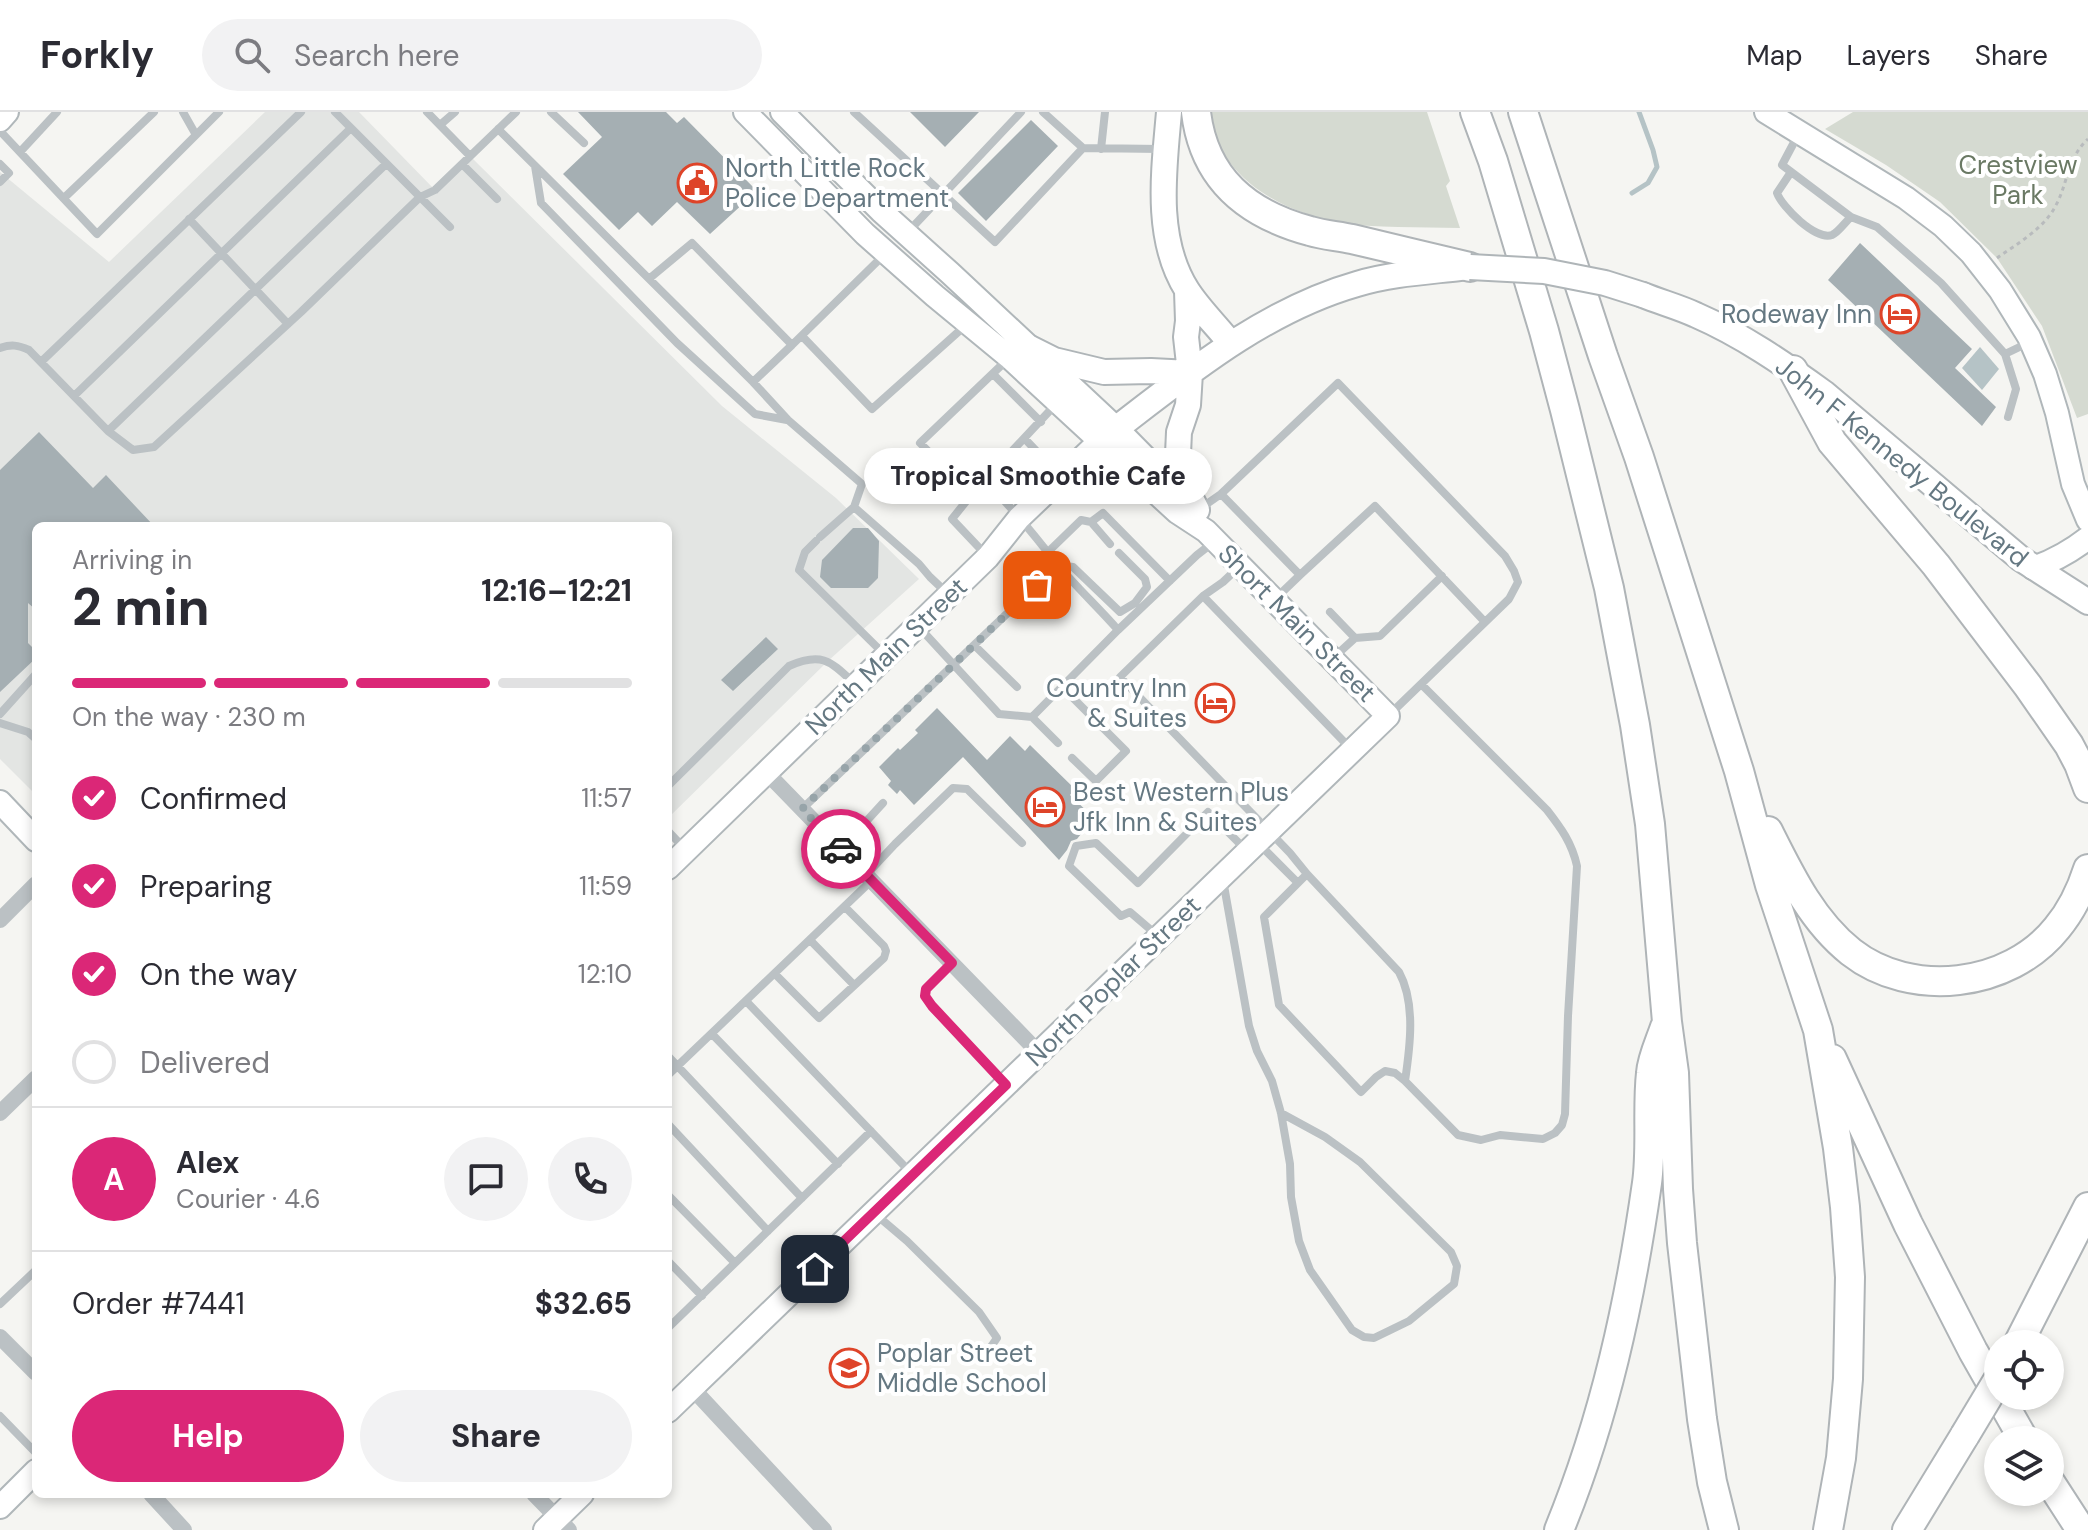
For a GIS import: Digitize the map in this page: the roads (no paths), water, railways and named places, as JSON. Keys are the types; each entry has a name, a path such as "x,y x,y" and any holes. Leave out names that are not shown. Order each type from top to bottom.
{"highway":[{"path":"1196,112 1202,145 1212,164 1227,186 1258,211 1311,232 1470,267"},
{"path":"1475,112 1493,161 1544,331 1609,588 1635,725 1650,824 1674,1073 1682,1243 1702,1419 1712,1482 1724,1530"},
{"path":"1523,112 1639,457 1739,771 1770,885 1818,1030 1913,1236 1984,1371"},
{"path":"1793,370 1832,442 1936,565 2028,686 2069,745 2088,788"},
{"path":"1739,771 1788,871 1819,920 1853,953 1873,966 1899,976 1941,981 1964,980 2012,964 2036,949 2057,928 2077,898 2088,869"},
{"path":"1559,1530 1594,1435 1611,1375 1632,1277 1648,1178 1651,1070 1667,1022"},
{"path":"1818,1030 1840,1163 1850,1277 1850,1342 1841,1458 1828,1530"},
{"path":"2026,1330 2088,1207"},
{"path":"1907,1530 1984,1403"},
{"path":"2064,1504 2081,1530"}],"main road":[{"path":"0,120 7,112"},
{"path":"745,112 865,234 968,322 1020,352 1104,372 1190,373"},
{"path":"782,112 1020,352 1109,430"},
{"path":"1169,112 1163,181 1164,220 1173,257 1187,291 1231,344"},
{"path":"1766,112 1906,198 1943,226 1971,253 2000,290 2031,342 2045,374 2073,484 2088,520"},
{"name":"John F Kennedy Boulevard","path":"1109,430 1231,344 1276,318 1357,284 1410,273 1470,267 1544,271 1605,283 1643,295 1696,315 1750,343 1824,393 2033,568 2088,602"},
{"path":"1187,291 1186,337 1190,373 1188,405 1179,432 1178,454 1181,479 1206,527"},
{"path":"1020,352 1058,402 1109,430"},
{"name":"North Main Street","path":"672,864 988,557 1019,518 1109,430"},
{"name":"Short Main Street","path":"1109,430 1388,716"},
{"path":"2033,568 2052,562 2088,538"},
{"name":"North Poplar Street","path":"672,1407 1388,716"},
{"path":"0,802 32,836"},
{"path":"3,1497 32,1474"},
{"path":"557,1526 579,1498"}],"street":[{"path":"766,772 1039,1053"},
{"path":"0,920 32,888"},
{"path":"0,1113 32,1082"},
{"path":"0,1337 32,1369"},
{"path":"692,1388 824,1530"},
{"path":"155,1498 184,1530"},
{"path":"537,1498 557,1526"}],"lane":[{"path":"20,152 57,112"},
{"path":"64,198 154,112"},
{"path":"183,112 196,135"},
{"path":"0,131 97,234 219,112"},
{"path":"41,362 301,112"},
{"path":"335,112 450,227"},
{"path":"427,112 470,156"},
{"path":"440,125 455,112"},
{"path":"0,348 9,345 29,350 108,431 133,450 154,447 420,197 435,190 516,112"},
{"path":"551,112 584,143"},
{"path":"854,112 995,242 1083,148"},
{"path":"906,234 1021,112"},
{"path":"1043,112 1083,148 1166,149"},
{"path":"1101,149 1105,112"},
{"path":"74,396 351,128"},
{"path":"498,129 650,278 788,420 862,484 854,507 805,552 799,570 886,656"},
{"path":"1799,132 1782,165 1851,217 1877,227 1941,283 2005,354 2016,389 2008,417"},
{"path":"0,164 9,173 0,182"},
{"path":"108,431 386,164"},
{"path":"462,164 497,199"},
{"path":"535,165 541,203 677,343 755,414 788,420"},
{"path":"1791,172 1777,193 1780,201 1818,234 1835,234 1851,217"},
{"path":"189,219 288,324"},
{"path":"650,278 692,243 792,345"},
{"path":"753,382 886,253"},
{"path":"802,336 872,409 968,322"},
{"path":"2005,354 2031,342"},
{"path":"972,494 920,443 1020,352"},
{"path":"993,374 1041,422"},
{"name":"North Poplar Street","path":"1221,494 1338,383 1505,556 1518,582 1515,591 1388,716"},
{"path":"988,557 952,519 1058,402"},
{"path":"1025,439 1061,478"},
{"path":"985,481 1118,630"},
{"path":"1032,717 1197,555 1221,494 1300,575"},
{"path":"1274,600 1375,506 1485,622"},
{"path":"854,507 919,564 948,595"},
{"path":"1091,522 1103,513 1170,581"},
{"path":"1049,551 1081,520 1091,522 1110,544"},
{"path":"1058,565 1073,567 1120,612 1135,603 1147,587 1145,579 1119,553"},
{"path":"802,809 1058,565"},
{"path":"1240,566 1203,596 1120,677 1258,842 1298,883"},
{"path":"1332,659 1355,638 1380,636 1442,576"},
{"path":"1203,596 1352,750"},
{"path":"1330,612 1355,638"},
{"path":"917,625 999,714 1032,717 1058,743"},
{"path":"974,645 1017,687"},
{"path":"672,782 789,666 820,658 833,664 856,685"},
{"path":"0,714 32,678"},
{"path":"1307,874 1264,917 1279,1005 1361,1092 1385,1071 1395,1073 1458,1135 1481,1140 1500,1135 1543,1139 1555,1133 1562,1125 1565,1114 1577,866 1573,849 1547,810 1421,684"},
{"path":"1062,687 1126,751 1096,781 1072,758"},
{"path":"0,723 32,736"},
{"path":"672,1071 845,907 953,788 967,789 1022,843"},
{"path":"841,849 883,803"},
{"path":"1159,937 1130,912 1121,916 1069,866 1076,846 1096,843 1138,883 1208,812 1300,863 1399,972 1405,984 1412,1039 1405,1081"},
{"path":"672,835 687,850"},
{"path":"1222,875 1249,1026 1272,1081 1281,1113 1299,1241 1310,1270 1352,1330 1364,1337 1374,1338 1409,1321 1454,1284 1457,1266 1451,1252 1360,1162 1325,1137 1281,1113"},
{"path":"775,974 819,1018 884,958 884,946 845,907"},
{"path":"810,940 854,985"},
{"path":"952,963 926,989 925,996 1006,1085"},
{"path":"746,1001 913,1175"},
{"path":"712,1034 838,1164"},
{"path":"672,1060 802,1198"},
{"path":"672,1128 768,1231"},
{"path":"672,1324 871,1131"},
{"path":"672,1199 735,1263"},
{"path":"874,1212 979,1312 997,1338 983,1358"},
{"path":"672,1265 702,1296"},
{"path":"0,1304 32,1274"},
{"path":"0,1416 32,1449"}],"waterway":[{"path":"1632,193 1648,183 1657,167 1639,112"}],"place":[{"name":"North Little Rock Police Department","path":"697,183"},
{"name":"Rodeway Inn","path":"1900,314"},
{"name":"Tropical Smoothie Cafe","path":"1037,585"},
{"name":"Country Inn & Suites","path":"1215,703"},
{"name":"Best Western Plus Jfk Inn & Suites","path":"1045,807"},
{"name":"Poplar Street Middle School","path":"849,1368"}],"park label":[{"name":"Crestview Park","path":"2018,180"}]}
